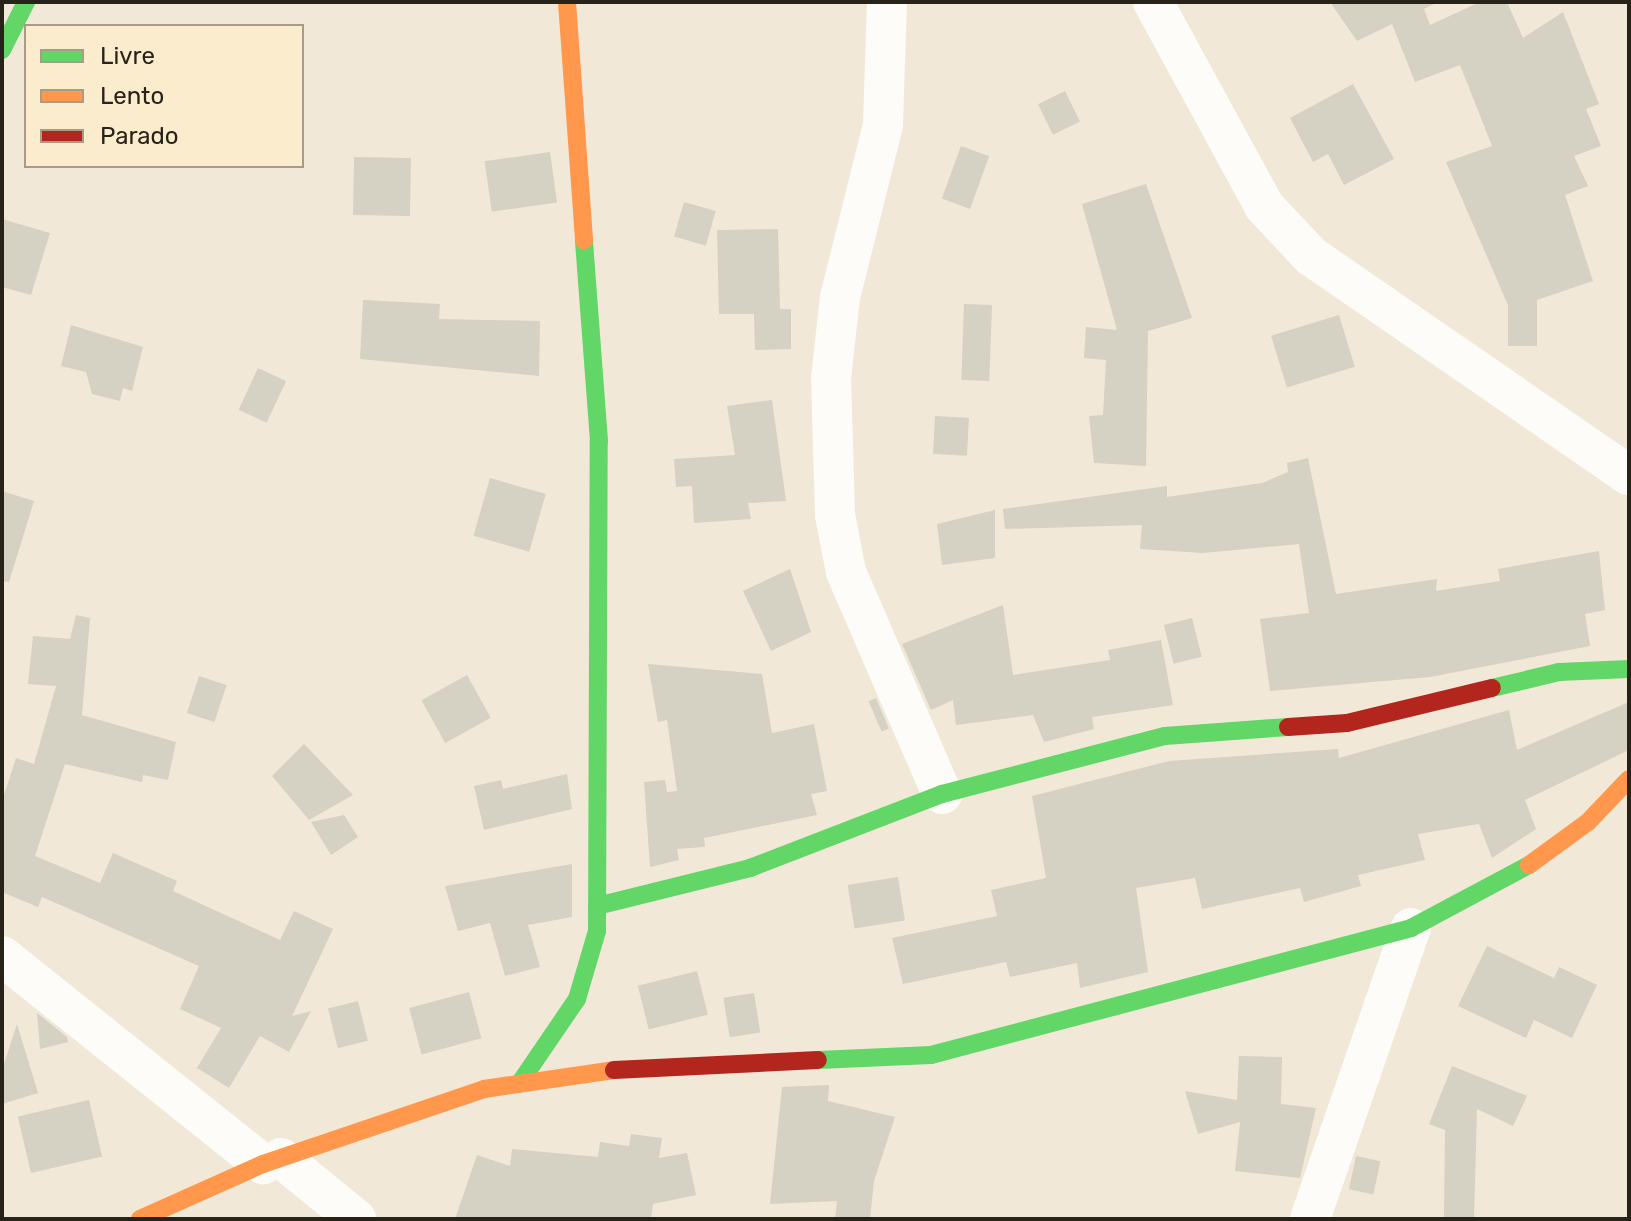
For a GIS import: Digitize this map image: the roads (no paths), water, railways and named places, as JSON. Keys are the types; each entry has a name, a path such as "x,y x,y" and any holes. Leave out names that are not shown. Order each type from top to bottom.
{"street":[{"path":"2,50 26,2"},
{"path":"519,1084 592,968 597,906 599,441 567,2"},
{"path":"887,2 883,125 840,297 831,378 835,515 846,572 942,794"},
{"path":"1153,2 1264,206 1311,256 1629,475"},
{"path":"597,906 750,868 942,794 1165,736 1347,723 1559,672 1629,669"},
{"path":"140,1219 272,1161 519,1084 598,1071 931,1055 1411,928 1519,872 1588,822 1629,779"},
{"path":"1310,1219 1411,928"},
{"path":"2,956 272,1161 356,1219"}]}
